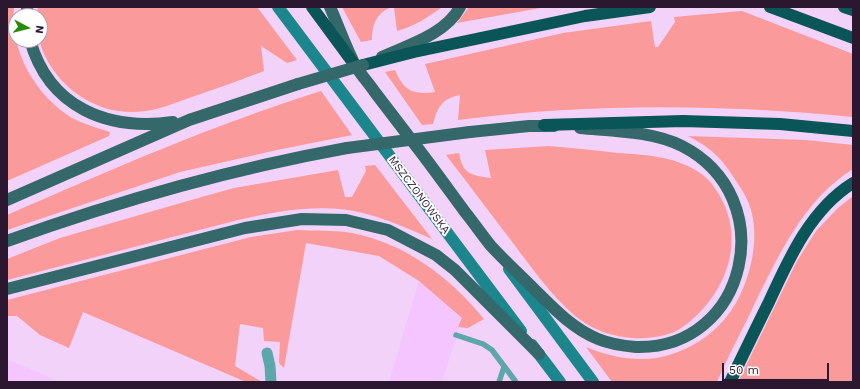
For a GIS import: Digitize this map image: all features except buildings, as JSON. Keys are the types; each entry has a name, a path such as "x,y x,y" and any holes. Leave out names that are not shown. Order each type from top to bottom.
{"highway":[{"path":"312,7 359,65 410,49 585,16 650,7"},
{"path":"770,7 853,38"},
{"path":"844,7 853,10"},
{"path":"544,125 683,120 780,124 853,131"},
{"path":"730,382 789,258 807,229 821,212 853,183"}],"main road":[{"name":"MSZCZONOWSKA","path":"278,7 560,382"},
{"path":"330,7 359,65 491,246 593,382"},
{"path":"410,49 444,26 460,7"},
{"path":"32,48 34,56 51,84 71,103 94,115 114,122 137,124 159,124 188,120"},
{"path":"7,200 188,120 359,65"},
{"path":"7,241 114,205 188,184 295,158 347,148 470,132 544,125 633,134 665,140 682,146 704,161 718,174 733,197 740,220 742,245 739,267 731,290 712,316 690,334 674,342 655,346 619,345 599,339 569,322 491,246"},
{"path":"7,289 245,228 302,219 346,220 388,230 436,255 456,270 539,354"}],"street":[{"path":"267,353 271,382"}],"lane":[{"path":"456,335 482,344 492,350 516,382"},
{"path":"499,382 504,367"}],"shaded area":[{"path":"7,7 14,7 8,8 8,48 19,48 28,70 37,85 59,109 72,118 110,132 109,136 7,181"},
{"path":"257,7 297,60 287,63 261,46 264,71 157,109 129,112 113,110 83,98 59,77 49,64 42,48 48,48 48,8 38,8"},
{"path":"342,7 392,7 379,15 376,19 372,40 361,42"},
{"path":"394,7 442,7 410,27 397,31"},
{"path":"469,7 546,7 457,23"},
{"path":"742,11 853,54 853,117 754,110 656,107 606,108 507,114 458,120 460,95 444,101 439,108 433,124 422,125 385,72 395,70 402,83 410,90 415,92 435,92 425,64 563,33 651,21 655,47 658,47 675,22 674,17"},
{"path":"321,91 352,135 180,172 7,230 7,215 201,133"},
{"path":"688,136 806,140 853,145 853,169 835,182 820,196 806,212 794,230 773,267 717,382 612,382 586,347 618,357 651,359 679,351 693,345 712,332 732,310 740,296 751,266 754,249 753,218 745,195 721,160 710,149"},
{"path":"549,146 669,159 697,171 713,185 724,204 729,218 731,247 729,261 718,288 710,301 684,326 674,332 663,335 628,338 606,333 585,323 566,308 548,288 446,155 459,153 463,166 469,173 491,178 485,150"},
{"path":"375,165 432,239 372,215 347,210 316,208 300,209 238,220 7,280 7,259 60,238 234,188 338,170 345,197 352,197 366,171 365,166"},
{"path":"853,196 853,382 738,382 797,261 816,231 838,208"},
{"path":"297,230 352,233 372,238 390,245 426,264 442,276 484,319 468,328 458,327 462,318 419,281 379,256 306,243 284,368 279,363 280,342 264,341 263,328 240,324 235,366 262,382 246,382 83,312 69,348 40,335 17,316 7,316 7,300 251,237"},
{"path":"419,281 462,318 442,382 389,382"},
{"path":"7,359 60,382 7,382"}]}
